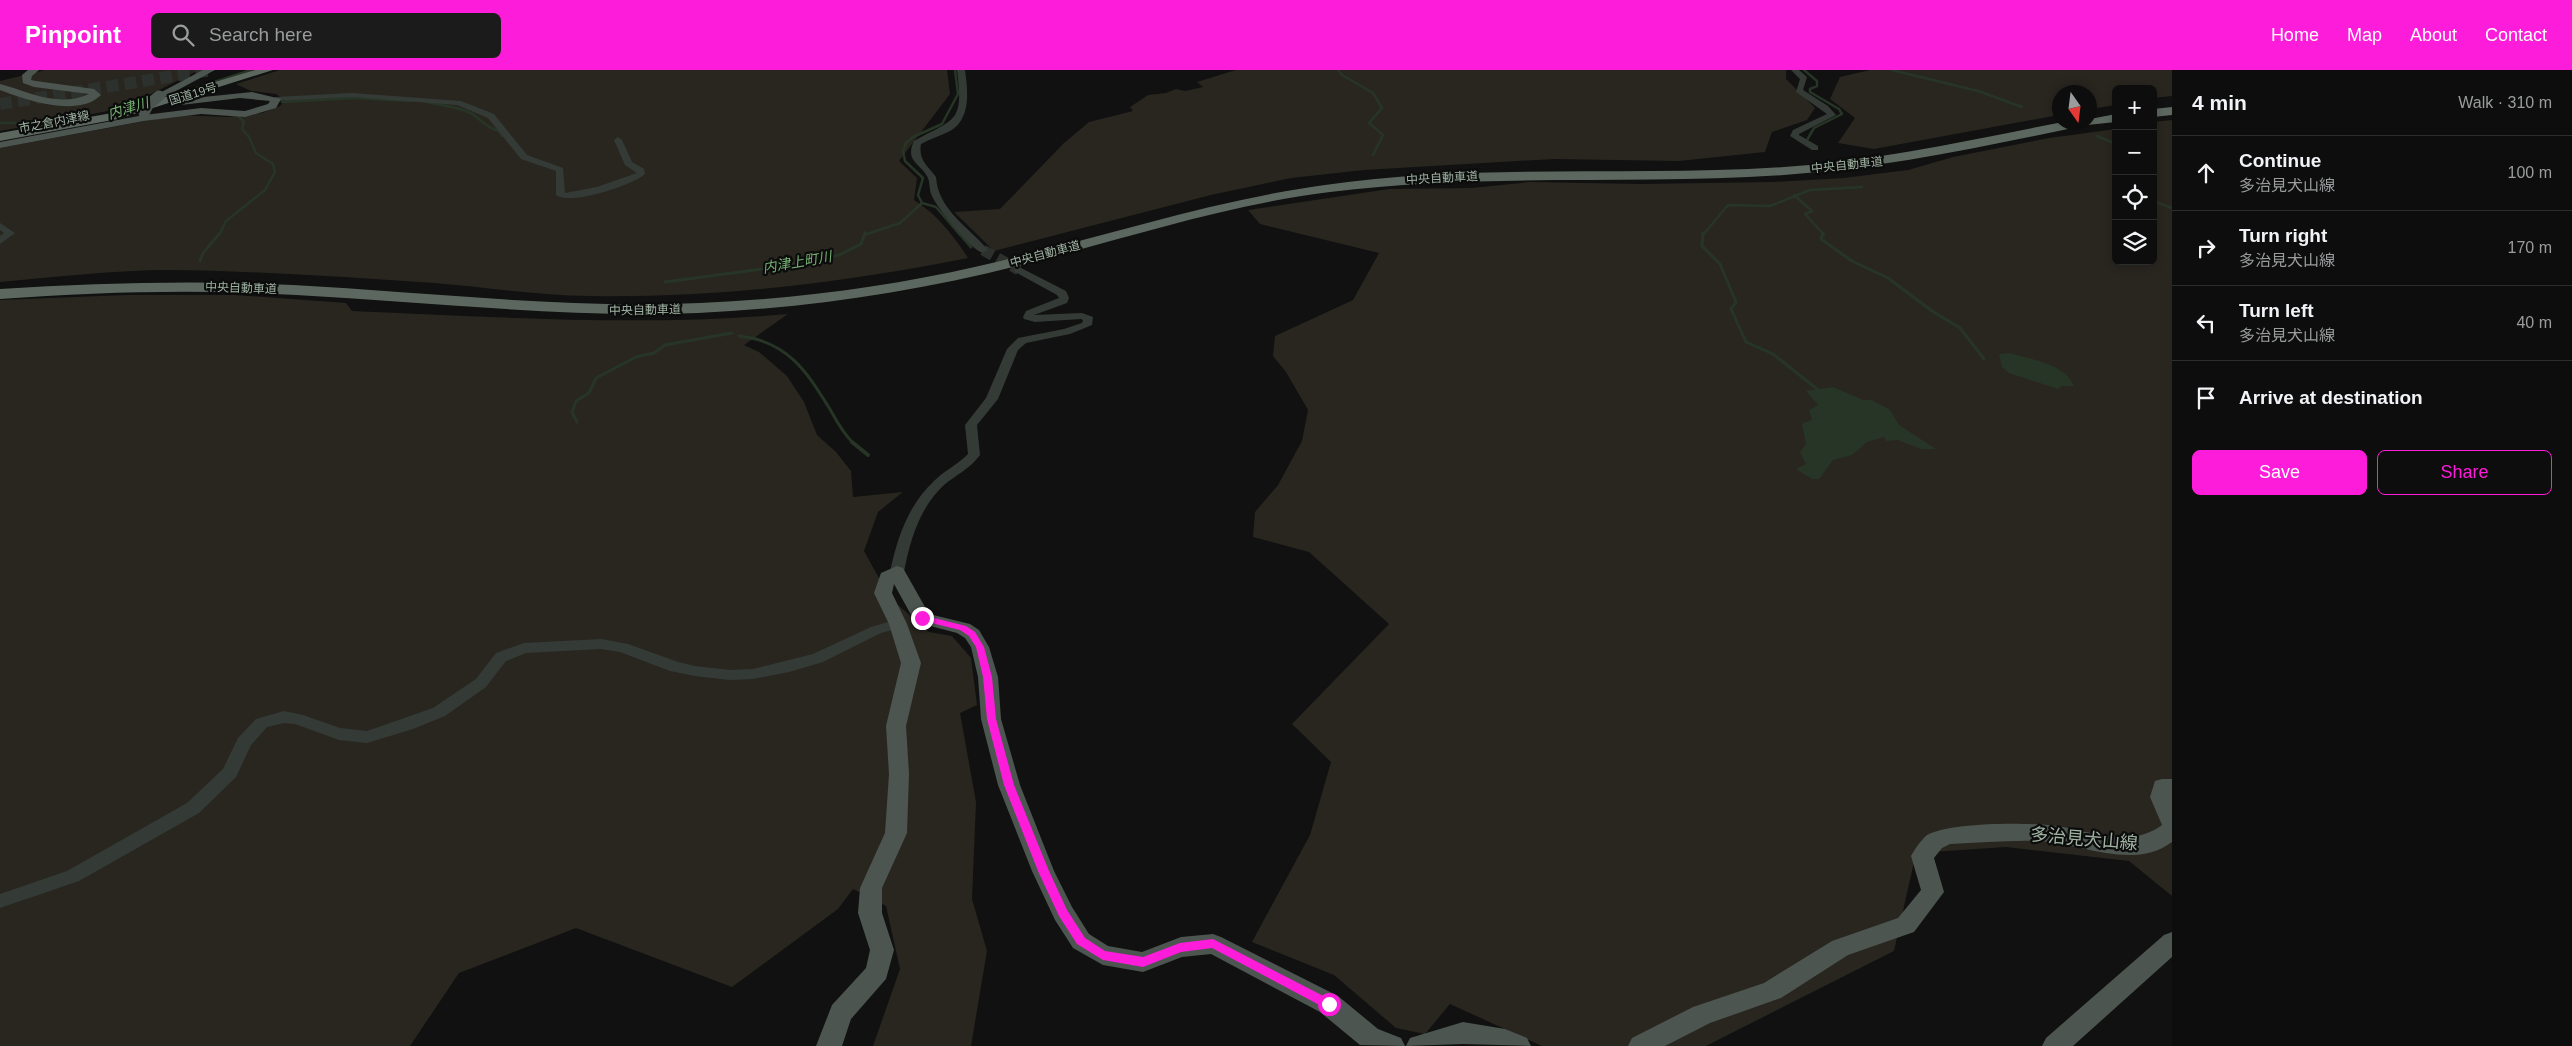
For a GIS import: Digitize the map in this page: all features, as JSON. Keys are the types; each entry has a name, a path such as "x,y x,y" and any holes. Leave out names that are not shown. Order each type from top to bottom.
{"highway":[{"name":"国道19号","path":"0,137 140,114 178,98 267,70"},
{"path":"140,114 197,102"},
{"path":"2157,108 2172,106"},
{"path":"2157,113 2172,111"},
{"path":"2097,115 2112,113"},
{"path":"2097,121 2112,119"},
{"name":"中央自動車道","path":"0,288 112,281 208,280 310,284 532,301 596,303 758,297 846,288 960,268 1223,200 1319,183 1404,174 1476,171 1704,169 1800,164 1896,153 2052,123"},
{"name":"中央自動車道","path":"0,294 104,288 202,287 302,291 580,310 698,308 765,304 890,288 950,277 1019,261 1205,211 1325,188 1451,177 1696,174 1818,169 1922,155 2052,129"}],"main road":[{"name":"市之倉内津線","path":"0,87 20,94 68,103 80,102 96,95 94,92 34,84 26,80 27,75 34,70"},
{"path":"140,114 159,96 210,70"},
{"path":"178,98 181,102 197,102 238,94 266,96 276,100"},
{"name":"市之倉内津線","path":"0,145 140,114 200,111 245,114 272,106 276,100"},
{"path":"829,1046 841,1013 877,972 882,950 870,913 871,888 896,833 899,774 896,726 911,663 898,624 883,593 886,578 897,572 922,618 963,628 972,634 980,647 988,677 991,719 1009,785 1047,879 1063,913 1081,941 1103,955 1143,962 1180,948 1213,944 1329,1004 1369,1037 1392,1046"},
{"path":"2172,787 2162,787 2161,797 2172,823"},
{"name":"多治見犬山線","path":"1640,1046 1702,1015 1772,991 1840,948 1906,925 1933,892 1922,856 1934,842 1948,836 2041,833 2119,845 2143,845 2162,840 2172,830"},
{"path":"2055,1046 2172,942"},
{"path":"1419,1046 1463,1033 1505,1040 1518,1046"}],"street":[{"path":"961,70 963,91 960,113 956,123 917,142 914,151 915,158 932,177 930,187 938,201 983,250"},
{"path":"1795,70 1804,79 1800,90 1805,96 1828,109 1832,115 1796,132 1794,136 1797,140 1815,148"},
{"path":"276,100 352,95 458,103 491,116 524,157 560,170 560,195 566,197 579,195 641,174 641,172 628,163 618,140"},
{"path":"0,226 10,233 0,241"},
{"path":"897,572 901,546 926,497 938,484 962,468 974,455 971,425 992,399 1013,349 1022,340 1066,332 1087,325 1089,319 1082,316 1035,319 1028,317 1030,313 1063,301 1064,298 1062,293 1019,270"},
{"path":"0,901 72,876 193,808 230,773 244,742 262,723 284,717 339,734 367,737 407,725 439,712 481,683 501,657 524,648 601,644 623,648 675,667 738,675 796,665 852,644 876,630 898,624"}],"shaded area":[{"path":"45,70 199,70 143,98 135,106 0,131 0,81"},
{"path":"280,70 947,70 950,94 899,161 917,178 914,200 944,226 968,258 827,282 732,291 638,296 551,295 434,283 170,270 85,274 0,282 0,148 178,115 228,117 262,113 280,106 285,100 276,94 251,91 236,84"},
{"path":"1236,70 1786,70 1786,79 1815,108 1807,120 1772,132 1765,152 1679,161 1554,159 1364,170 1291,178 1211,195 994,251 954,212 1000,209 1064,143 1089,122 1133,111 1130,107 1148,95 1166,93 1176,89 1185,91 1203,87 1197,82"},
{"path":"1870,70 2172,70 2172,96 2157,98 2157,85 2112,85 2112,106 2097,108 2097,85 2052,85 2052,116 1874,149 1838,143 1855,118 1830,99 1840,77"},
{"path":"2172,120 2172,896 2129,861 2006,847 1916,853 1894,951 1706,1046 1542,1046 1450,1004 1425,1034 1396,1028 1334,975 1252,942 1310,835 1331,762 1292,724 1389,624 1309,552 1253,537 1255,512 1278,485 1302,441 1308,410 1286,372 1273,356 1275,336 1353,300 1379,253 1260,224 1248,210 1389,189 1471,188 1530,182 1641,184 1773,182 1844,178 1908,170 1953,157 2049,138 2112,130 2112,265 2157,265 2157,122"},
{"path":"126,295 235,295 346,303 352,311 570,320 679,320 788,314 744,345 759,352 787,376 804,402 817,435 836,452 851,471 853,497 903,492 878,512 864,551 890,598 929,632 952,636 971,658 977,705 960,713 976,802 972,899 987,951 971,1046 873,1046 900,969 886,906 853,889 838,909 732,987 576,928 459,973 410,1046 0,1046 0,300"},
{"path":"2009,353 2055,367 2069,378 2074,386 2061,386 2058,389 2009,373 2002,367 1999,354"},
{"path":"1833,387 1863,400 1872,400 1890,410 1899,425 1936,449 1921,449 1898,440 1886,441 1884,437 1867,442 1852,455 1833,460 1819,479 1812,479 1796,469 1806,464 1800,452 1806,444 1802,424 1812,420 1809,410 1818,405 1806,391"}],"waterway":[{"name":"内津川","path":"193,89 251,70"},
{"name":"内津上町川","path":"922,203 918,195 923,178 905,161 903,151 906,143 913,137 942,124 958,94 955,70"},
{"path":"1338,70 1342,75 1373,93 1382,108 1369,123 1383,135 1373,155"},
{"path":"1804,70 1817,81 1817,86 1810,89 1810,92 1839,109 1842,114 1814,128 1807,140"},
{"path":"1892,70 1978,91 2022,107"},
{"path":"282,102 354,98 410,101"},
{"path":"427,102 466,111 489,127 499,131 502,136"},
{"path":"220,233 226,221 265,190 275,172 273,164 256,153 249,137 242,129 244,122 239,117"},
{"name":"内津川","path":"0,123 53,123 73,120"},
{"path":"2097,136 2112,142"},
{"path":"1795,196 1810,190 1862,187"},
{"path":"1703,235 1728,205 1770,206 1795,196"},
{"path":"1795,196 1812,211 1805,214 1823,234"},
{"path":"2157,202 2172,208"},
{"name":"内津上町川","path":"864,235 900,223 922,203"},
{"path":"922,203 936,207 960,235"},
{"path":"200,261 203,253 220,233"},
{"path":"959,233 971,247"},
{"path":"1703,233 1702,246 1720,264 1736,302 1731,309 1746,342 1773,354 1817,389"},
{"path":"1823,234 1821,239 1852,261 1888,278 1932,311 1960,328 1984,359"},
{"name":"内津上町川","path":"665,282 784,266 839,255 861,244 864,235"},
{"path":"577,422 572,412 576,401 589,393 596,378 636,357 654,353 665,345 732,333"},
{"path":"739,336 771,344 794,361 804,371 852,442"},
{"path":"852,442 868,455"}],"tunnel":[{"path":"0,104 211,70"},
{"path":"983,250 1019,270"}],"route":[{"path":"922,618 938,620 963,628 972,634 980,647 988,677 991,719 1009,785 1063,913 1081,941 1103,955 1143,962 1180,948 1213,944 1329,1004"}]}
